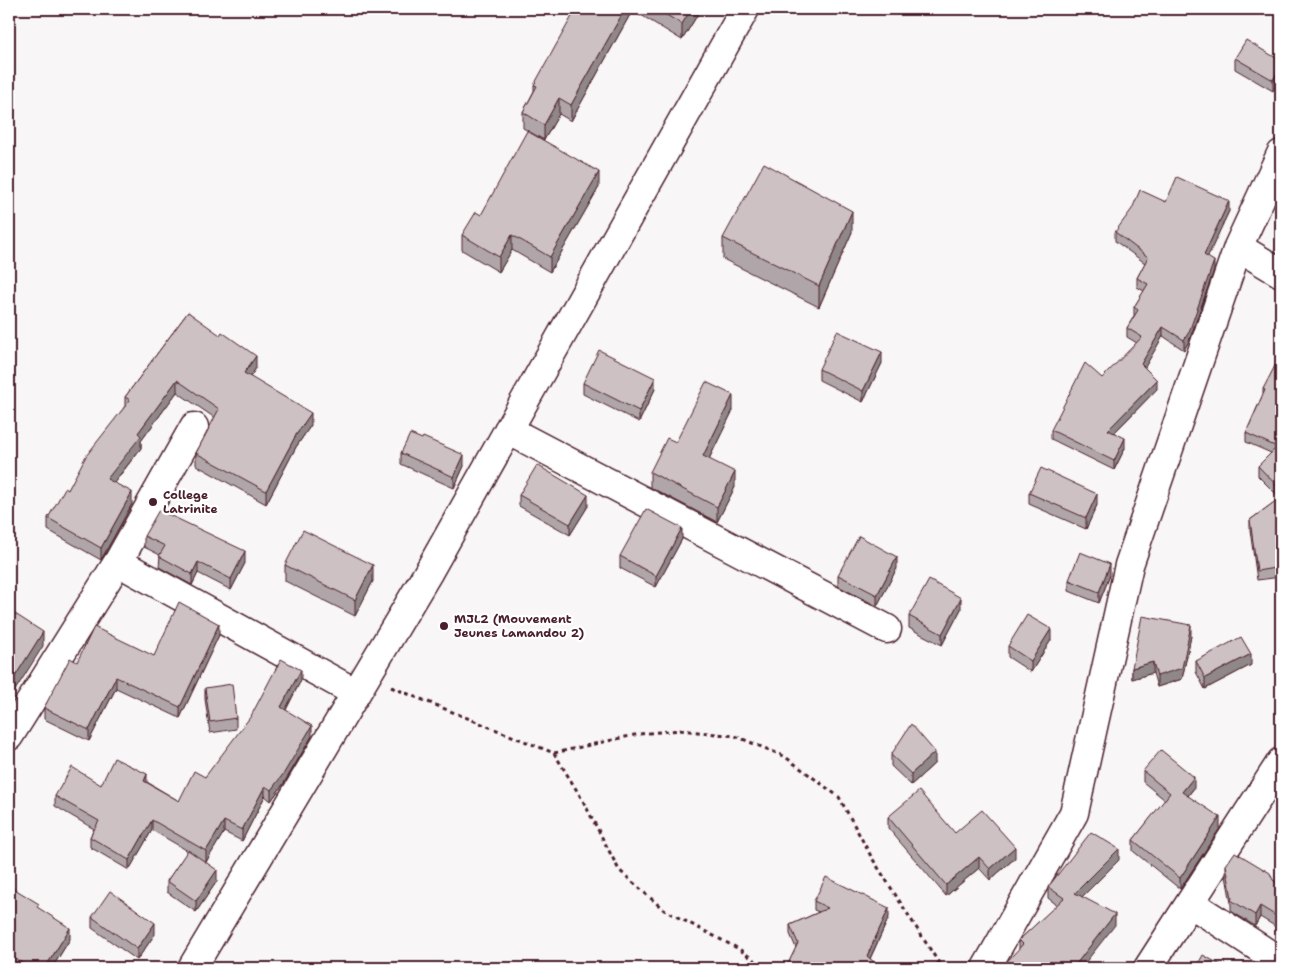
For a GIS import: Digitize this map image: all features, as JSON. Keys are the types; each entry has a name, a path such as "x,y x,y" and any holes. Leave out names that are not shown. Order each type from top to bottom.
{"street":[{"path":"192,968 428,572 745,9"},
{"path":"986,968 1074,813 1129,565 1238,247 1281,154"},
{"path":"1238,247 1281,274"},
{"path":"9,736 118,562 194,427"},
{"path":"508,430 887,630"},
{"path":"118,562 360,685"},
{"path":"1148,968 1281,762"},
{"path":"1190,903 1281,962"}],"path":[{"path":"360,685 554,753 639,734 680,730 735,736 784,756 839,797 872,858 942,968"},
{"path":"554,753 582,799 619,870 664,910 739,950 762,966 762,968"}],"building":[{"path":"576,9 625,9 571,105 559,98 544,125 523,112 537,86 534,85"},
{"path":"656,9 691,9 682,24"},
{"path":"1246,40 1281,61 1281,66 1273,80 1235,58"},
{"path":"527,131 599,172 550,257 512,235 499,257 462,235 476,212 481,215"},
{"path":"764,163 852,211 819,286 723,238"},
{"path":"1177,177 1229,201 1204,255 1214,261 1189,332 1184,340 1163,327 1141,364 1157,380 1108,430 1125,438 1114,461 1051,430 1085,363 1102,378 1142,337 1127,328 1138,310 1134,307 1148,284 1137,278 1148,257 1115,232 1132,209 1140,190 1166,202"},
{"path":"188,312 220,335 222,332 256,356 244,373 311,413 296,435 266,491 196,453 219,409 177,380 138,433 141,436 107,479 132,492 101,548 48,518 65,488 68,490 86,456 130,400 125,397"},
{"path":"837,331 882,352 863,391 819,369"},
{"path":"599,350 655,378 639,411 583,383"},
{"path":"1278,360 1281,362 1281,490 1258,466 1277,447 1246,433 1265,390 1263,389"},
{"path":"706,382 733,395 703,456 735,472 717,507 650,472 667,438 676,442"},
{"path":"410,434 422,439 423,437 464,455 454,477 401,453"},
{"path":"537,465 588,495 570,524 519,495"},
{"path":"1041,468 1097,494 1086,518 1029,493"},
{"path":"1281,497 1281,524 1279,526 1281,567 1257,571 1250,520"},
{"path":"646,509 682,528 656,576 620,556"},
{"path":"159,510 245,551 231,579 198,562 192,574 159,556 165,546 144,536"},
{"path":"303,530 373,565 355,600 285,565"},
{"path":"859,536 897,557 877,595 838,575"},
{"path":"1080,552 1110,564 1099,592 1069,580"},
{"path":"929,580 961,598 942,634 909,616"},
{"path":"179,602 219,624 180,707 116,677 89,730 44,708 70,658 77,662 94,627 154,656"},
{"path":"9,610 43,632 9,686"},
{"path":"1027,615 1051,629 1031,661 1008,646"},
{"path":"1142,616 1191,625 1182,668 1157,676 1153,662 1132,668"},
{"path":"1241,637 1251,654 1205,678 1196,661"},
{"path":"281,659 301,670 281,707 312,726 284,773 271,790 265,786 242,830 224,821 206,851 152,820 129,860 90,837 99,821 55,796 72,767 101,785 114,758 147,774 144,781 179,801 194,771 205,777 251,716"},
{"path":"232,684 236,718 210,722 205,688"},
{"path":"911,724 935,752 911,774 891,755"},
{"path":"1161,750 1194,777 1182,792 1220,817 1180,878 1133,840 1170,793 1143,771"},
{"path":"919,791 955,833 982,810 1015,847 990,869 979,857 946,885 888,817"},
{"path":"1091,832 1119,849 1075,893 1115,914 1073,968 1001,968 1023,944 1019,940 1064,898 1048,887"},
{"path":"188,850 217,870 196,901 167,881"},
{"path":"1235,852 1270,873 1273,880 1281,885 1281,915 1279,914 1278,917 1260,906 1255,915 1231,900 1226,865"},
{"path":"826,877 889,908 867,956 881,968 848,968 843,965 841,968 786,968 798,943 790,925 828,908 814,901"},
{"path":"13,888 39,904 37,907 70,928 45,968 30,968 11,956 14,951 9,947 9,896"},
{"path":"110,891 155,923 137,949 92,917"},
{"path":"1203,955 1226,968 1196,968"}],"place":[{"name":"College Latrinite","path":"153,502"},
{"name":"MJL2 (Mouvement Jeunes Lamandou 2)","path":"444,626"}]}
